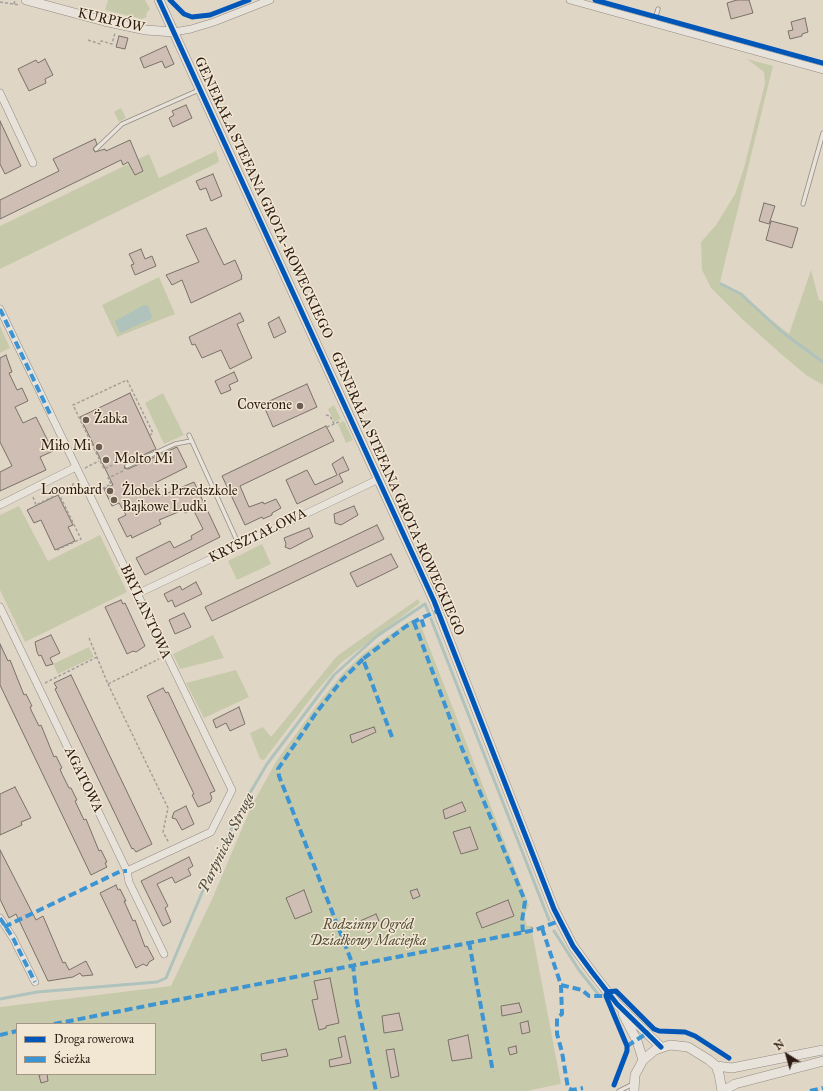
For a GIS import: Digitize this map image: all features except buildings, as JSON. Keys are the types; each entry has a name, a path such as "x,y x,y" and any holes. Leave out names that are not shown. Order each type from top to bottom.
{"street":[{"name":"KURPIÓW","path":"26,0 104,21 146,30 174,32"},
{"name":"GENERAŁA STEFANA GROTA-ROWECKIEGO","path":"159,0 434,601 554,909 573,946 617,1004 661,1047"},
{"path":"174,32 191,29 214,22 270,0"},
{"path":"570,0 589,2 654,23 823,70"},
{"path":"0,93 33,163"},
{"name":"BRYLANTOWA","path":"0,308 80,468 166,656 232,790 210,832 127,871"},
{"path":"0,505 80,468"},
{"name":"KRYSZTAŁOWA","path":"137,594 379,479"},
{"name":"AGATOWA","path":"0,607 127,871 129,882 164,954"},
{"path":"0,918 13,938 35,982"},
{"name":"GENERAŁA STEFANA GROTA-ROWECKIEGO","path":"617,1004 637,1041 643,1060"},
{"path":"634,1087 635,1075 643,1060 661,1047 670,1045 688,1048 702,1054 716,1066 722,1082 722,1091 735,1084 823,1061"},
{"path":"716,1066 732,1068 823,1050"}],"lane":[{"path":"654,23 658,9"},
{"path":"96,149 122,124 200,89"},
{"path":"802,204 823,132"},
{"path":"189,435 239,545"},
{"path":"127,466 175,444 191,441"},
{"path":"619,1091 634,1087"}],"path":[{"path":"0,2 14,4 15,0"},
{"path":"88,40 100,44 101,41 112,44 115,31"},
{"path":"117,463 104,469 73,405 127,380 153,433 150,435"},
{"path":"130,395 134,393"},
{"path":"135,405 139,403"},
{"path":"326,415 330,416 334,424"},
{"path":"327,427 345,419"},
{"path":"80,468 100,461"},
{"path":"94,492 111,484 108,478 128,468 127,466"},
{"path":"32,496 36,505 72,487 75,481"},
{"path":"57,550 81,539 59,494"},
{"path":"89,638 108,684 168,808 163,832 170,845"},
{"path":"108,684 166,656"},
{"path":"46,689 44,683 97,657"},
{"path":"531,927 535,930"}],"green space":[{"path":"108,0 145,0 150,9 146,14 147,17 142,19 105,10"},
{"path":"747,59 773,66 720,282 741,293 756,308 789,334 811,270 819,300 823,301 823,385 806,375 742,319 711,288 702,270 701,242 716,225 735,194 744,168 765,83 764,72"},
{"path":"121,108 126,118 119,122 114,112"},
{"path":"216,151 219,161 217,163 0,269 0,226 149,154 159,178"},
{"path":"159,277 175,314 117,337 102,305"},
{"path":"0,326 10,348 0,353"},
{"path":"163,393 184,435 164,444 145,403"},
{"path":"334,405 341,419 334,422 328,409"},
{"path":"344,421 353,440 346,443 338,424"},
{"path":"19,506 48,561 100,535 127,592 25,642 0,590 0,515"},
{"path":"262,544 271,564 237,580 228,561"},
{"path":"418,599 420,603 341,663 315,693 264,760 260,759 250,733 263,727 271,737 337,656"},
{"name":"Rodzinny Ogród Działkowy Maciejka","path":"418,618 529,905 524,915 527,926 531,926 561,1084 526,1091 0,1091 0,1007 171,986 213,897 252,805 277,760 320,701 344,672 364,653 408,622"},
{"path":"213,635 224,658 180,669 173,654"},
{"path":"89,647 94,657 58,674 53,664"},
{"path":"236,670 249,697 204,718 186,683"}],"shaded area":[{"path":"144,305 148,306 152,316 151,319 120,333 115,321"}],"waterway":[{"path":"721,284 741,294 782,332 823,362"},
{"name":"Partynicka Struga","path":"0,999 37,992 157,982 166,978 212,869 244,803 267,764 334,675 377,636 425,604 428,611"},
{"path":"431,619 549,920"},
{"path":"554,931 579,970 598,994"}],"marked path":[{"path":"0,309 50,414"},
{"path":"424,627 421,618 438,611"},
{"path":"392,737 363,659 405,627 421,618"},
{"path":"414,622 454,729 525,901 522,921 523,932"},
{"path":"363,659 342,680 316,713 278,769 279,776 353,965 357,1001 376,1091"},
{"path":"4,927 121,871 127,871"},
{"path":"0,918 13,938 35,982"},
{"path":"59,1023 535,930 559,921"},
{"path":"542,928 561,985 562,1014 557,1018 557,1034 562,1052 568,1088 572,1090 583,1088"},
{"path":"469,942 493,1072"},
{"path":"561,985 582,990 589,996 606,996"},
{"path":"0,1035 16,1031"},
{"path":"627,1046 649,1032"},
{"path":"810,1091 823,1088"}],"cycle path":[{"path":"159,0 434,601 554,909 573,946 592,972 617,1004 661,1047"},
{"path":"170,0 184,14 192,17 210,15 249,0"},
{"path":"595,0 823,63"},
{"path":"614,1085 627,1051 627,1046 606,996 607,992 616,991 654,1029 659,1031 685,1032 695,1036 729,1058"}],"place":[{"name":"Coverone","path":"300,406"},
{"name":"Żabka","path":"86,420"},
{"name":"Miło Mi","path":"99,447"},
{"name":"Molto Mi","path":"106,460"},
{"name":"Loombard","path":"110,491"},
{"name":"Żlobek i Przedszkole Bajkowe Ludki","path":"114,500"}]}
